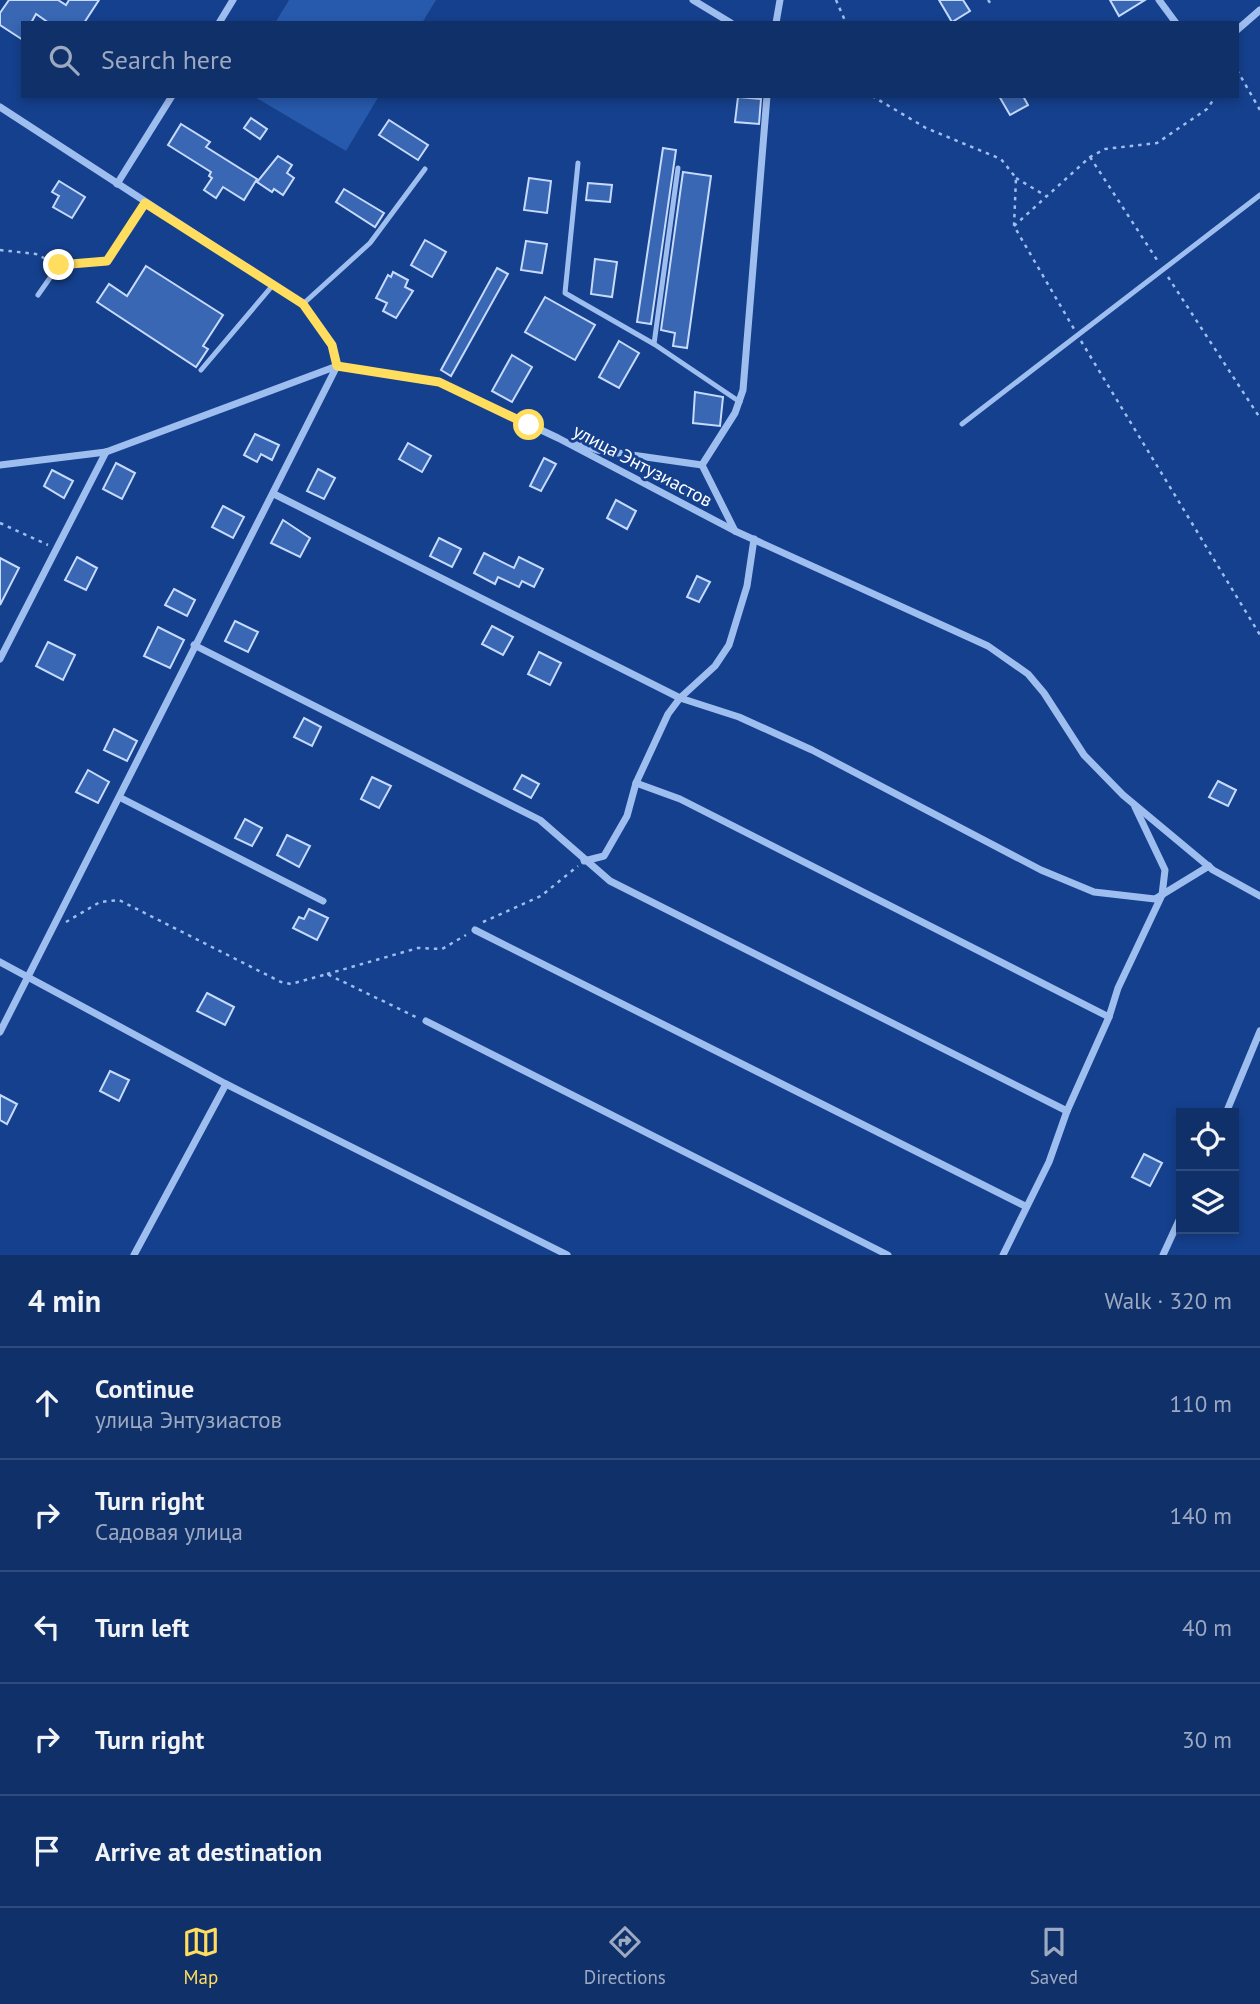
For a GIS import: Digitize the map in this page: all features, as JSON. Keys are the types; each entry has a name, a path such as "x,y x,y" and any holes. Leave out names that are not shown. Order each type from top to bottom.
{"street":[{"path":"693,0 728,21"},
{"path":"776,21 780,0"},
{"path":"1159,0 1175,21"},
{"path":"220,21 230,1"},
{"path":"1239,28 1260,10"},
{"path":"117,184 171,98"},
{"path":"702,465 740,402 756,251 767,98"},
{"path":"0,107 303,304 332,345 337,366 274,494 194,645 121,798 0,1032"},
{"path":"0,465 106,452 337,366"},
{"name":"улица Энтузиастов","path":"337,366 439,382 558,438 735,531 988,646 1010,660 1044,693 1084,755 1132,802 1209,866 1260,896"},
{"path":"558,438 597,450 702,465"},
{"path":"0,659 106,452"},
{"path":"702,465 735,531"},
{"path":"274,494 680,698 740,718 811,750 1041,870 1094,892 1155,899 1209,866"},
{"path":"584,861 604,856 627,816 636,783 668,714 680,698 715,666 729,645 747,586 754,539"},
{"path":"194,645 540,820 610,881 1068,1111"},
{"path":"636,783 692,805 1109,1017"},
{"path":"121,798 323,901"},
{"path":"1003,1255 1049,1162 1109,1017 1118,988 1162,895 1165,870 1132,802"},
{"path":"475,930 1026,1206"},
{"path":"0,962 226,1084 567,1255"},
{"path":"426,1021 888,1255"},
{"path":"1228,1108 1260,1031"},
{"path":"134,1255 226,1084"},
{"path":"1163,1255 1176,1227"}],"lane":[{"path":"578,163 565,293 654,344 740,402"},
{"path":"654,344 678,168"},
{"path":"303,304 370,243 425,169"},
{"path":"962,424 1260,195"},
{"path":"38,295 59,265 107,261 145,203"},
{"path":"201,370 273,285"}],"path":[{"path":"836,0 845,21"},
{"path":"988,0 991,4"},
{"path":"1239,73 1260,110"},
{"path":"1014,226 1090,157 1105,149 1157,143 1207,109 1215,98"},
{"path":"1090,157 1260,418"},
{"path":"1016,178 1046,196"},
{"path":"0,250 36,254 59,265"},
{"path":"0,523 56,549"},
{"path":"54,929 100,902 119,900 281,982 291,984 418,948 442,949 475,930 487,918 541,896 584,861"},
{"path":"327,974 426,1021"}],"shaded area":[{"path":"289,0 436,0 423,21 276,21"},
{"path":"256,98 378,98 346,151"}],"building":[{"path":"9,0 58,0 66,5 69,0 99,0 85,21 46,21 36,14 32,21 21,21 21,39 0,25 0,13"},
{"path":"939,0 963,0 970,11 951,21"},
{"path":"1110,0 1145,0 1119,16"},
{"path":"738,98 761,99 759,124 735,122"},
{"path":"1000,98 1024,98 1028,105 1010,115"},
{"path":"251,118 267,129 260,139 244,128"},
{"path":"389,120 428,145 418,160 379,135"},
{"path":"181,124 210,142 206,147 257,179 244,200 223,187 216,198 204,190 212,178 209,176 211,172 168,145"},
{"path":"663,148 676,150 651,324 637,322"},
{"path":"278,156 292,165 287,173 294,178 283,195 274,189 272,192 257,182"},
{"path":"683,172 711,176 687,348 673,346 675,333 661,330"},
{"path":"529,178 551,181 547,213 524,210"},
{"path":"59,181 85,197 72,218 53,207 59,196 52,192"},
{"path":"588,183 612,185 610,202 586,200"},
{"path":"344,189 384,213 375,227 336,202"},
{"path":"425,240 446,252 432,277 411,265"},
{"path":"526,241 547,244 542,273 521,270"},
{"path":"595,259 617,262 612,297 591,294"},
{"path":"146,266 223,315 203,346 208,349 196,367 97,302 109,284 127,296"},
{"path":"497,268 508,274 451,376 441,370"},
{"path":"393,272 408,280 405,287 413,291 396,318 383,311 387,303 376,298 388,275 391,277"},
{"path":"545,297 595,325 575,360 525,332"},
{"path":"619,341 639,353 619,388 599,377"},
{"path":"512,355 532,367 512,402 492,391"},
{"path":"695,392 723,397 720,426 693,423"},
{"path":"255,434 279,445 272,460 261,454 257,462 244,455"},
{"path":"408,443 431,456 422,472 399,459"},
{"path":"544,458 556,464 541,491 530,486"},
{"path":"116,463 135,473 122,499 103,489"},
{"path":"318,469 335,478 324,499 307,491"},
{"path":"52,470 73,481 64,498 44,486"},
{"path":"616,500 636,511 627,529 607,518"},
{"path":"223,506 244,517 233,538 212,527"},
{"path":"283,520 310,538 300,557 271,543"},
{"path":"439,538 461,549 452,567 430,556"},
{"path":"484,553 514,568 519,557 543,569 534,587 522,581 519,587 498,577 495,584 474,573"},
{"path":"77,557 97,568 86,590 65,580"},
{"path":"0,558 19,568 0,605"},
{"path":"697,576 710,582 699,602 687,597"},
{"path":"174,589 195,600 187,616 165,605"},
{"path":"235,621 258,632 248,652 225,641"},
{"path":"492,626 513,637 503,655 482,644"},
{"path":"158,627 184,640 170,668 144,656"},
{"path":"48,642 75,655 63,680 36,666"},
{"path":"539,652 561,663 550,685 528,674"},
{"path":"304,718 321,727 312,746 294,737"},
{"path":"114,729 137,741 127,761 104,750"},
{"path":"88,770 109,782 98,803 76,792"},
{"path":"522,775 539,784 531,798 514,789"},
{"path":"372,777 391,786 379,808 361,799"},
{"path":"1218,781 1236,790 1228,806 1209,797"},
{"path":"245,819 262,828 252,846 235,838"},
{"path":"287,835 310,846 299,867 277,855"},
{"path":"309,909 328,918 317,940 293,928 299,917 304,919"},
{"path":"207,993 234,1007 225,1025 197,1011"},
{"path":"110,1071 129,1080 119,1101 100,1091"},
{"path":"0,1095 17,1104 7,1124 0,1120"},
{"path":"1144,1154 1162,1163 1150,1186 1132,1177"}],"route":[{"path":"59,265 107,261 145,203 303,304 332,345 337,366 439,382 529,425"}]}
